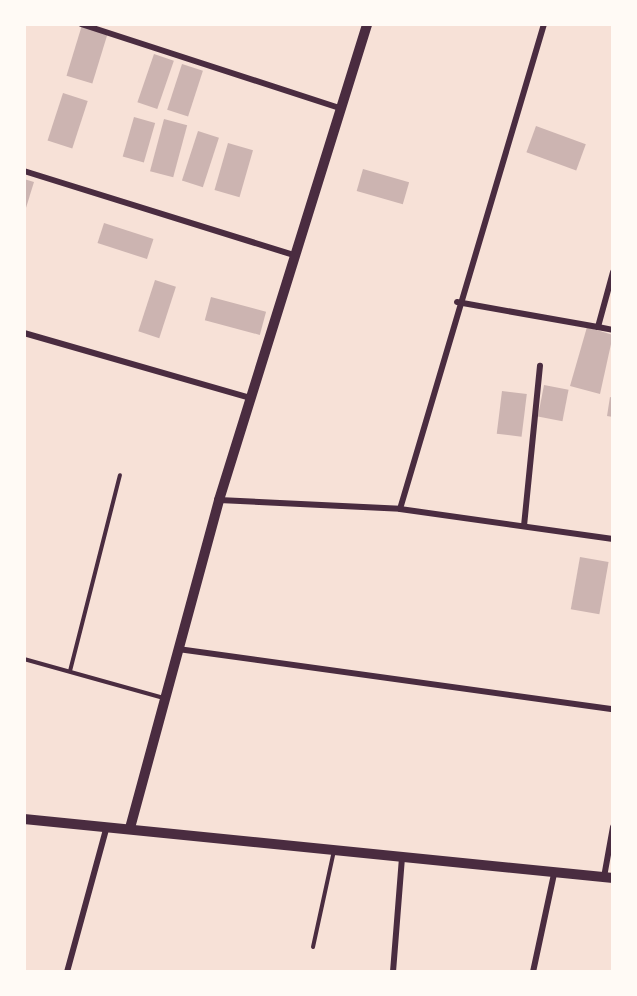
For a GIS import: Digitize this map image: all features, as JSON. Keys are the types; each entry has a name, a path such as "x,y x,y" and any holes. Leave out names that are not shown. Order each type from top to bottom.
{"street":[{"path":"81,24 339,108"},
{"path":"130,828 219,500 367,24"},
{"path":"400,509 457,302 544,24"},
{"path":"24,171 294,255"},
{"path":"598,327 613,272"},
{"path":"457,302 613,330"},
{"path":"24,333 252,398"},
{"path":"524,526 540,366"},
{"path":"219,500 400,509 613,539"},
{"path":"178,649 613,709"},
{"path":"24,819 609,878 613,827"},
{"path":"67,972 107,826"},
{"path":"393,972 402,858"},
{"path":"533,972 554,874"}],"lane":[{"path":"70,671 120,475"},
{"path":"24,659 165,698"},
{"path":"313,947 334,851"}],"building":[{"path":"82,25 108,33 92,84 67,76"},
{"path":"154,54 174,61 157,109 137,102"},
{"path":"182,64 203,71 188,116 167,110"},
{"path":"63,93 88,101 72,149 48,141"},
{"path":"134,117 155,123 144,162 123,156"},
{"path":"164,119 187,125 173,177 150,171"},
{"path":"536,126 586,144 576,170 526,152"},
{"path":"198,131 219,138 203,187 182,180"},
{"path":"228,143 253,150 239,197 214,190"},
{"path":"363,169 409,182 403,204 357,191"},
{"path":"24,179 34,182 25,211 24,211"},
{"path":"104,223 153,239 147,259 98,243"},
{"path":"155,280 176,287 159,338 138,331"},
{"path":"211,297 266,312 260,335 205,320"},
{"path":"587,327 613,335 600,394 570,386"},
{"path":"544,385 569,390 562,421 538,416"},
{"path":"502,391 527,394 522,437 497,434"},
{"path":"610,397 613,398 613,417 607,416"},
{"path":"580,557 609,562 599,614 571,609"}]}
